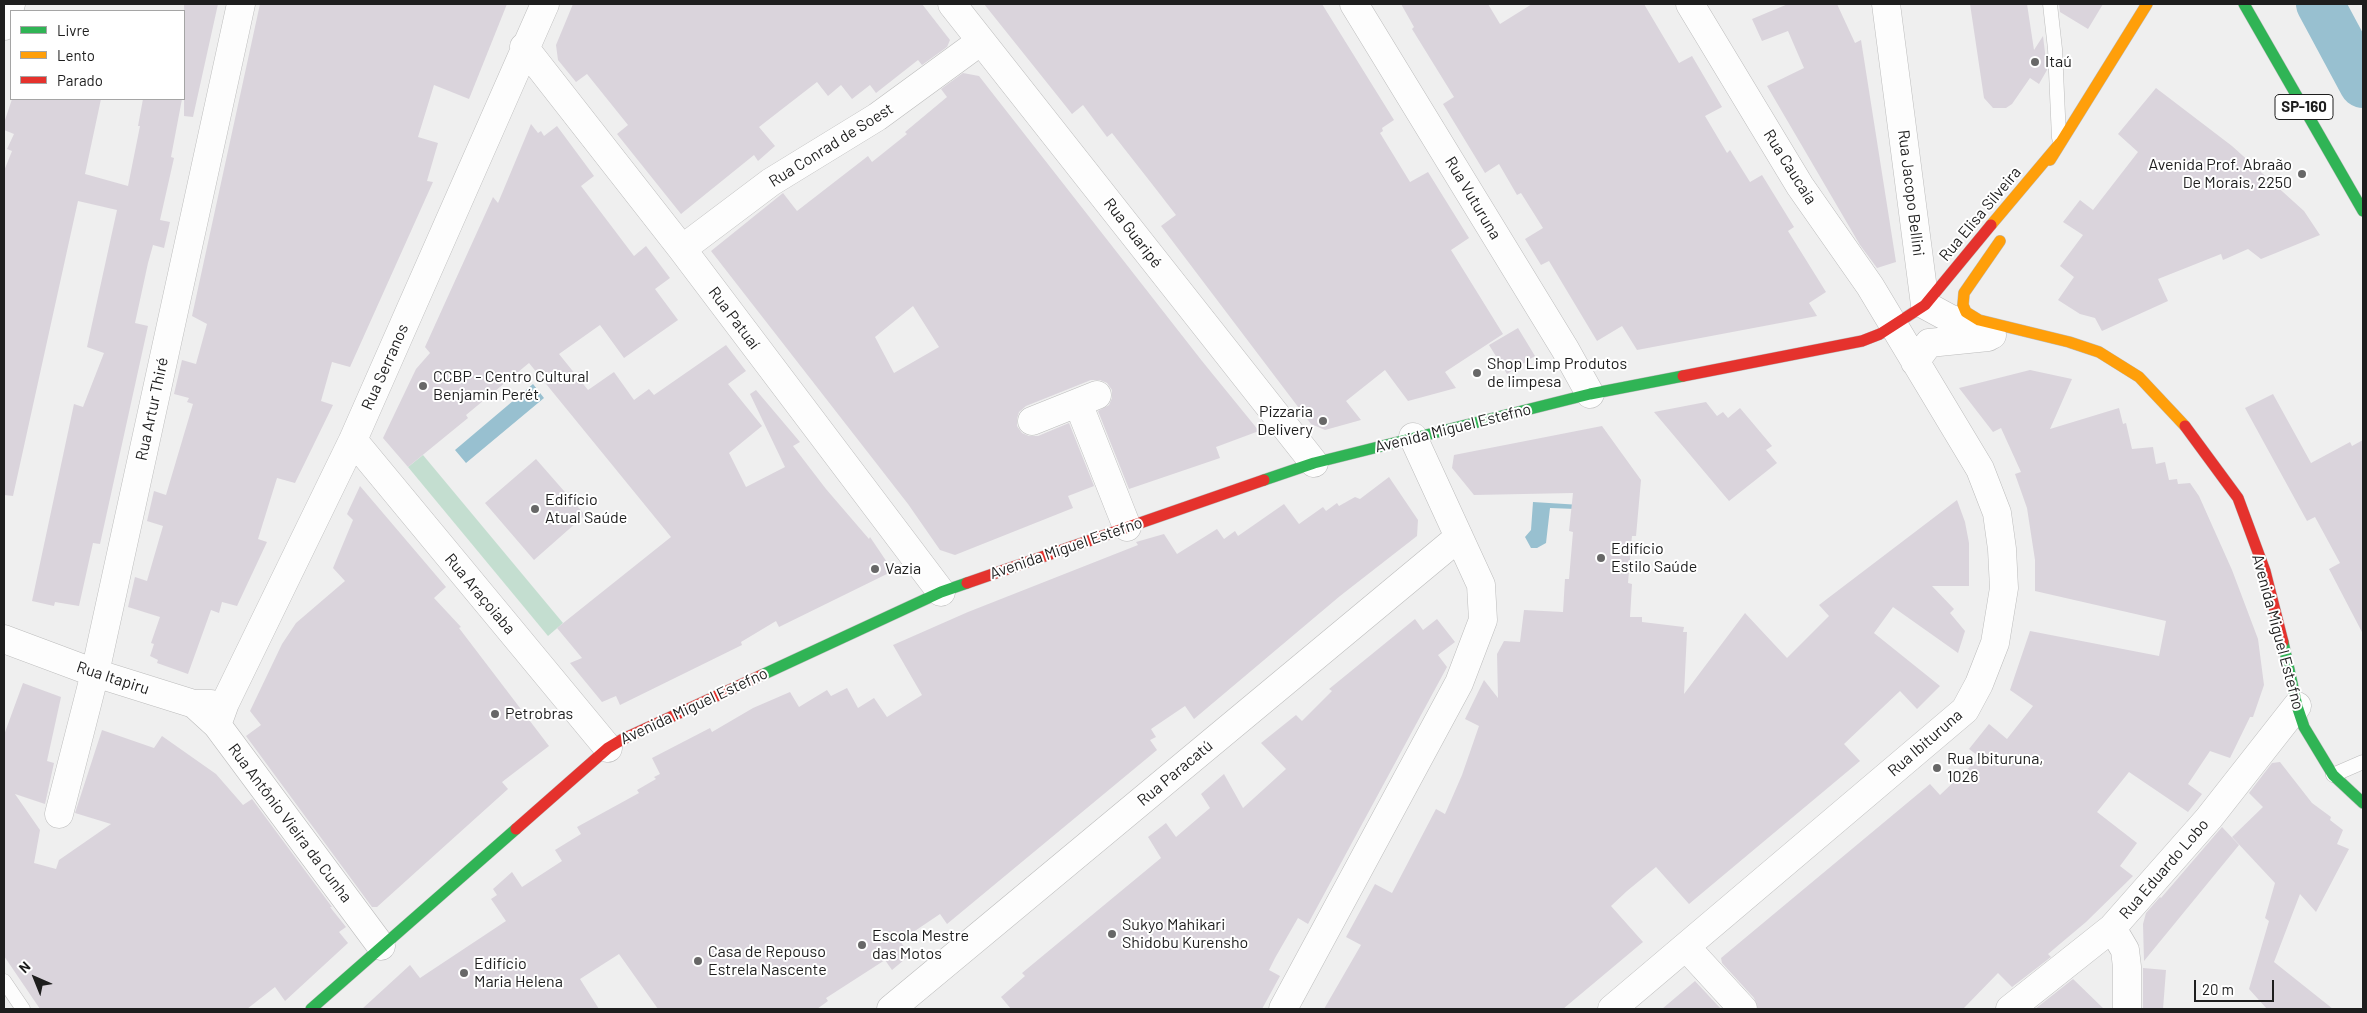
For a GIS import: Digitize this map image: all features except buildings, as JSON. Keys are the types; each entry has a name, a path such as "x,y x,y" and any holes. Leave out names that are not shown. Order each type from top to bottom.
{"street":[{"path":"4,26 11,4"},
{"name":"Rua Artur Thiré","path":"58,814 95,673 241,4"},
{"name":"Rua Serranos","path":"221,714 353,440 524,47 545,4"},
{"name":"Rua Guaripé","path":"952,4 1314,462"},
{"name":"Rua Vuturuna","path":"1354,4 1565,349 1590,394"},
{"name":"Rua Caucaia","path":"1690,4 1800,186 1870,286 1894,326"},
{"name":"Rua Jacopo Bellini","path":"1886,4 1925,305"},
{"name":"Rua Elisa Silveira","path":"2024,204 2147,4"},
{"name":"SP-160","path":"2244,4 2363,210"},
{"name":"Rua Conrad de Soest","path":"682,249 771,182 877,117 981,41"},
{"name":"Rua Patuaí","path":"524,47 682,249 941,592"},
{"name":"Rua Elisa Silveira","path":"1925,305 2060,144"},
{"name":"Rua Elisa Silveira","path":"1963,305 1964,293 2008,229"},
{"path":"1925,305 1949,318 1995,337"},
{"name":"Avenida Miguel Estefno","path":"311,1009 608,748 941,592 1314,462 1590,394 1862,341 1894,326 1925,305"},
{"name":"Avenida Miguel Estefno","path":"1963,305 1966,312 1979,320 2069,342 2099,352 2139,377 2171,409 2206,451 2238,498 2265,572 2279,624 2297,706 2304,727 2333,775 2363,803"},
{"name":"Rua Ibituruna","path":"1612,1009 1965,710 1979,684 1995,643 2004,588 2002,549 1997,513 1980,469 1894,326"},
{"name":"Avenida Miguel Estefno","path":"1915,362 1929,343 1995,337 2039,336"},
{"path":"1032,421 1087,399 1128,528"},
{"path":"1283,1009 1459,683 1475,646 1483,620 1481,585 1413,437"},
{"name":"Rua Araçoiaba","path":"353,440 608,748"},
{"name":"Rua Paracatú","path":"891,1009 1459,537"},
{"name":"Rua Itapiru","path":"4,639 95,673 221,714"},
{"name":"Rua Eduardo Lobo","path":"2010,1009 2112,928 2209,818 2297,706"},
{"name":"Rua Antônio Vieira da Cunha","path":"221,714 381,946"},
{"path":"2112,928 2125,950 2128,967 2127,1009"},
{"path":"1686,947 1743,1009"}],"lane":[{"path":"2050,4 2055,49 2060,144"},
{"path":"2333,775 2363,762"},
{"path":"4,981 23,1009"}],"green space":[{"path":"423,455 563,623 548,636 408,467"}],"water":[{"path":"533,384 544,398 466,463 455,450"},
{"path":"1533,502 1581,505 1602,510 1550,508 1546,543 1537,548 1531,548 1525,537 1531,530"}],"waterway":[{"path":"2320,4 2363,84"}],"traffic: fast":[{"path":"2244,4 2363,211"},
{"path":"1264,480 1314,463 1590,394 1683,376"},
{"path":"762,675 941,592 967,583"},
{"path":"2283,642 2297,706 2304,727 2333,775 2363,803"},
{"path":"311,1009 516,829"}],"traffic: slow":[{"path":"2050,160 2147,4"},
{"path":"1991,225 2060,143"},
{"path":"2000,241 1964,293 1963,305 1966,312 1979,320 2069,342 2099,352 2139,377 2185,426"}],"traffic: jam":[{"path":"1683,376 1862,341 1880,334 1925,305 1991,225"},
{"path":"2185,426 2238,498 2265,571 2283,642"},
{"path":"967,583 1264,480"},
{"path":"516,829 608,748 623,739 762,675"}],"place":[{"name":"Itaú","path":"2035,62"},
{"name":"Avenida Prof. Abraão De Morais, 2250","path":"2302,174"},
{"name":"Shop Limp Produtos de limpesa","path":"1477,373"},
{"name":"CCBP - Centro Cultural Benjamin Perét","path":"423,386"},
{"name":"Pizzaria Delivery","path":"1323,421"},
{"name":"Edifício Atual Saúde","path":"535,509"},
{"name":"Edifício Estilo Saúde","path":"1601,558"},
{"name":"Vazia","path":"875,569"},
{"name":"Petrobras","path":"495,714"},
{"name":"Rua Ibituruna, 1026","path":"1937,768"},
{"name":"Sukyo Mahikari Shidobu Kurensho","path":"1112,934"},
{"name":"Escola Mestre das Motos","path":"862,945"},
{"name":"Casa de Repouso Estrela Nascente","path":"698,961"},
{"name":"Edifício Maria Helena","path":"464,973"}]}
